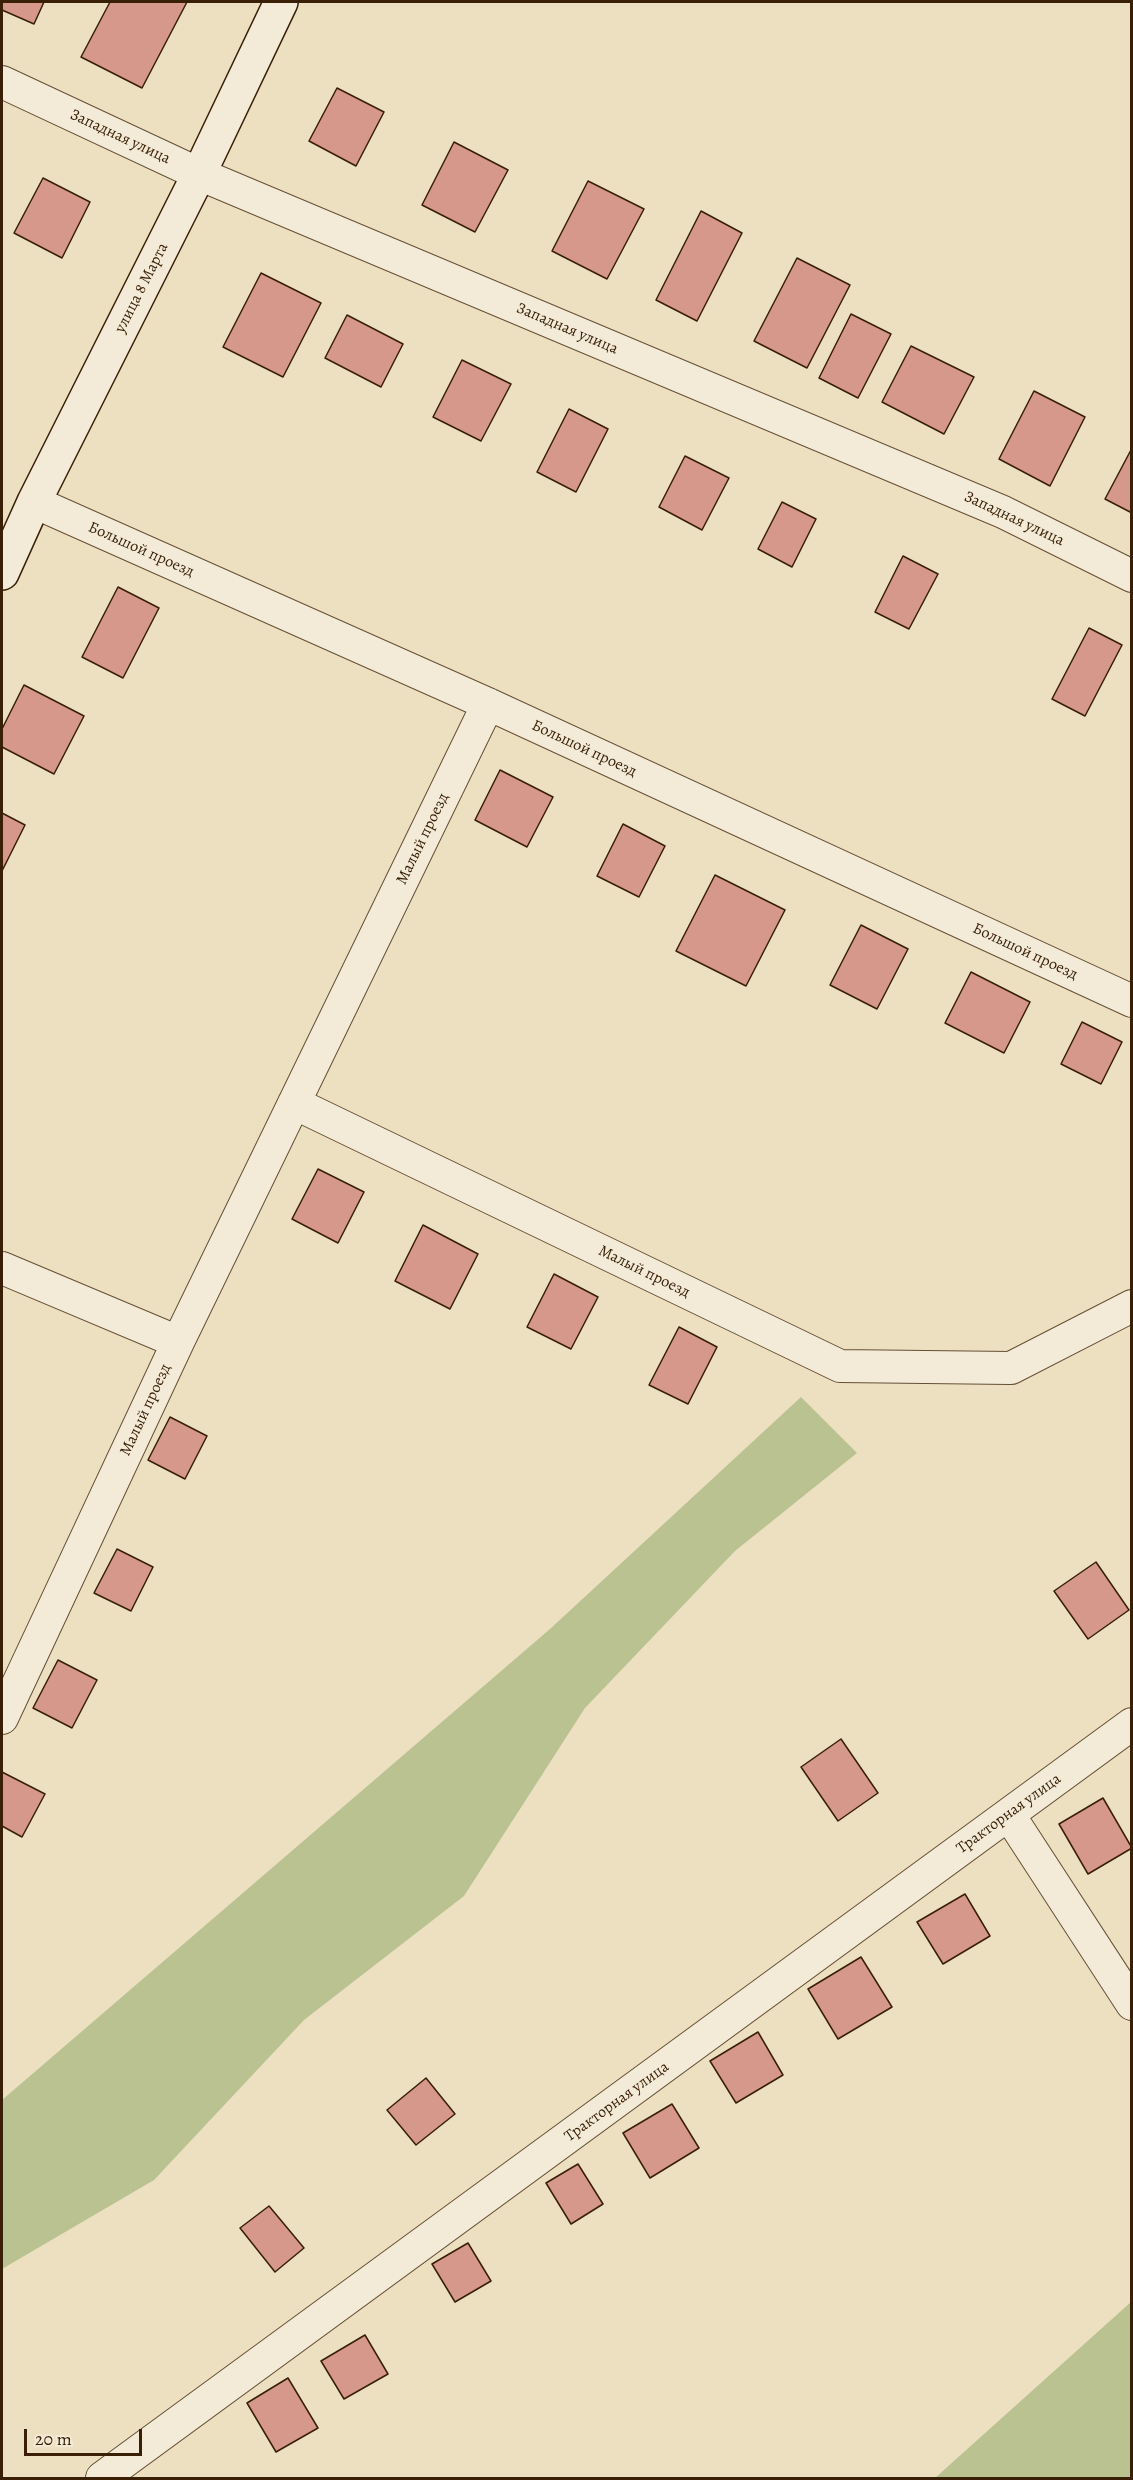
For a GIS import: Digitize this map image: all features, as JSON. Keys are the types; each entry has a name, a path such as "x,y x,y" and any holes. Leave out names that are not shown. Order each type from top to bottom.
{"main road":[{"name":"улица 8 Марта","path":"2,573 34,502 199,174 281,2"}],"street":[{"name":"Западная улица","path":"2,82 199,174 1003,512 1131,576"},
{"name":"Большой проезд","path":"34,502 488,704 1131,1001"},
{"name":"Малый проезд","path":"2,1718 178,1342 488,704"},
{"name":"Малый проезд","path":"294,1103 840,1366 1011,1368 1131,1306"},
{"path":"2,1268 178,1342"},
{"name":"Тракторная улица","path":"102,2478 1131,1724"},
{"path":"1009,1815 1131,2004"}],"green space":[{"path":"801,1397 857,1453 735,1551 585,1708 464,1896 304,2020 154,2180 2,2269 2,2100 550,1629"},
{"path":"1131,2302 1131,2478 935,2478"}],"building":[{"path":"2,2 44,2 34,24 2,10"},
{"path":"110,2 187,2 142,88 81,57"},
{"path":"337,88 384,112 356,166 309,141"},
{"path":"454,142 508,170 475,232 422,205"},
{"path":"43,178 90,202 62,258 14,233"},
{"path":"588,181 644,209 607,279 552,251"},
{"path":"701,211 742,233 697,321 656,300"},
{"path":"797,258 850,285 807,368 754,341"},
{"path":"261,273 321,303 283,377 223,347"},
{"path":"851,314 891,334 858,398 819,378"},
{"path":"347,315 403,344 381,387 325,358"},
{"path":"911,346 974,377 944,434 882,402"},
{"path":"462,360 511,384 481,441 433,417"},
{"path":"1034,391 1085,417 1050,486 999,459"},
{"path":"569,409 608,429 576,492 537,472"},
{"path":"1132,448 1132,513 1105,499"},
{"path":"685,456 729,478 702,530 659,507"},
{"path":"782,502 816,519 792,567 758,549"},
{"path":"903,556 938,574 909,629 875,612"},
{"path":"118,587 159,608 123,678 82,657"},
{"path":"1089,628 1122,645 1085,716 1052,699"},
{"path":"24,685 84,716 54,774 2,747 2,729"},
{"path":"500,770 553,797 527,847 475,820"},
{"path":"2,813 25,825 2,871"},
{"path":"623,824 665,846 639,897 597,876"},
{"path":"715,875 785,910 746,986 676,951"},
{"path":"861,925 908,949 877,1009 830,985"},
{"path":"971,972 1030,1002 1004,1053 945,1023"},
{"path":"1082,1022 1122,1042 1101,1084 1061,1064"},
{"path":"318,1169 364,1192 338,1243 292,1219"},
{"path":"423,1225 478,1254 450,1309 395,1281"},
{"path":"554,1274 598,1297 571,1349 527,1327"},
{"path":"679,1327 717,1347 688,1404 649,1385"},
{"path":"170,1417 207,1436 185,1479 148,1460"},
{"path":"117,1549 153,1567 131,1611 94,1593"},
{"path":"1096,1562 1129,1610 1088,1639 1054,1591"},
{"path":"58,1660 97,1680 72,1728 33,1708"},
{"path":"841,1739 878,1793 838,1821 801,1767"},
{"path":"2,1772 45,1794 22,1837 2,1826"},
{"path":"1103,1798 1132,1848 1088,1874 1059,1824"},
{"path":"965,1894 990,1936 943,1964 917,1922"},
{"path":"861,1957 892,2007 838,2039 808,1989"},
{"path":"758,2032 783,2075 736,2103 710,2061"},
{"path":"426,2078 455,2114 416,2145 387,2110"},
{"path":"672,2104 699,2148 650,2178 623,2133"},
{"path":"578,2164 603,2204 571,2224 546,2183"},
{"path":"269,2206 304,2248 275,2272 240,2228"},
{"path":"468,2243 491,2281 455,2302 432,2264"},
{"path":"365,2335 388,2374 344,2399 321,2361"},
{"path":"288,2378 318,2428 276,2452 247,2403"}]}
